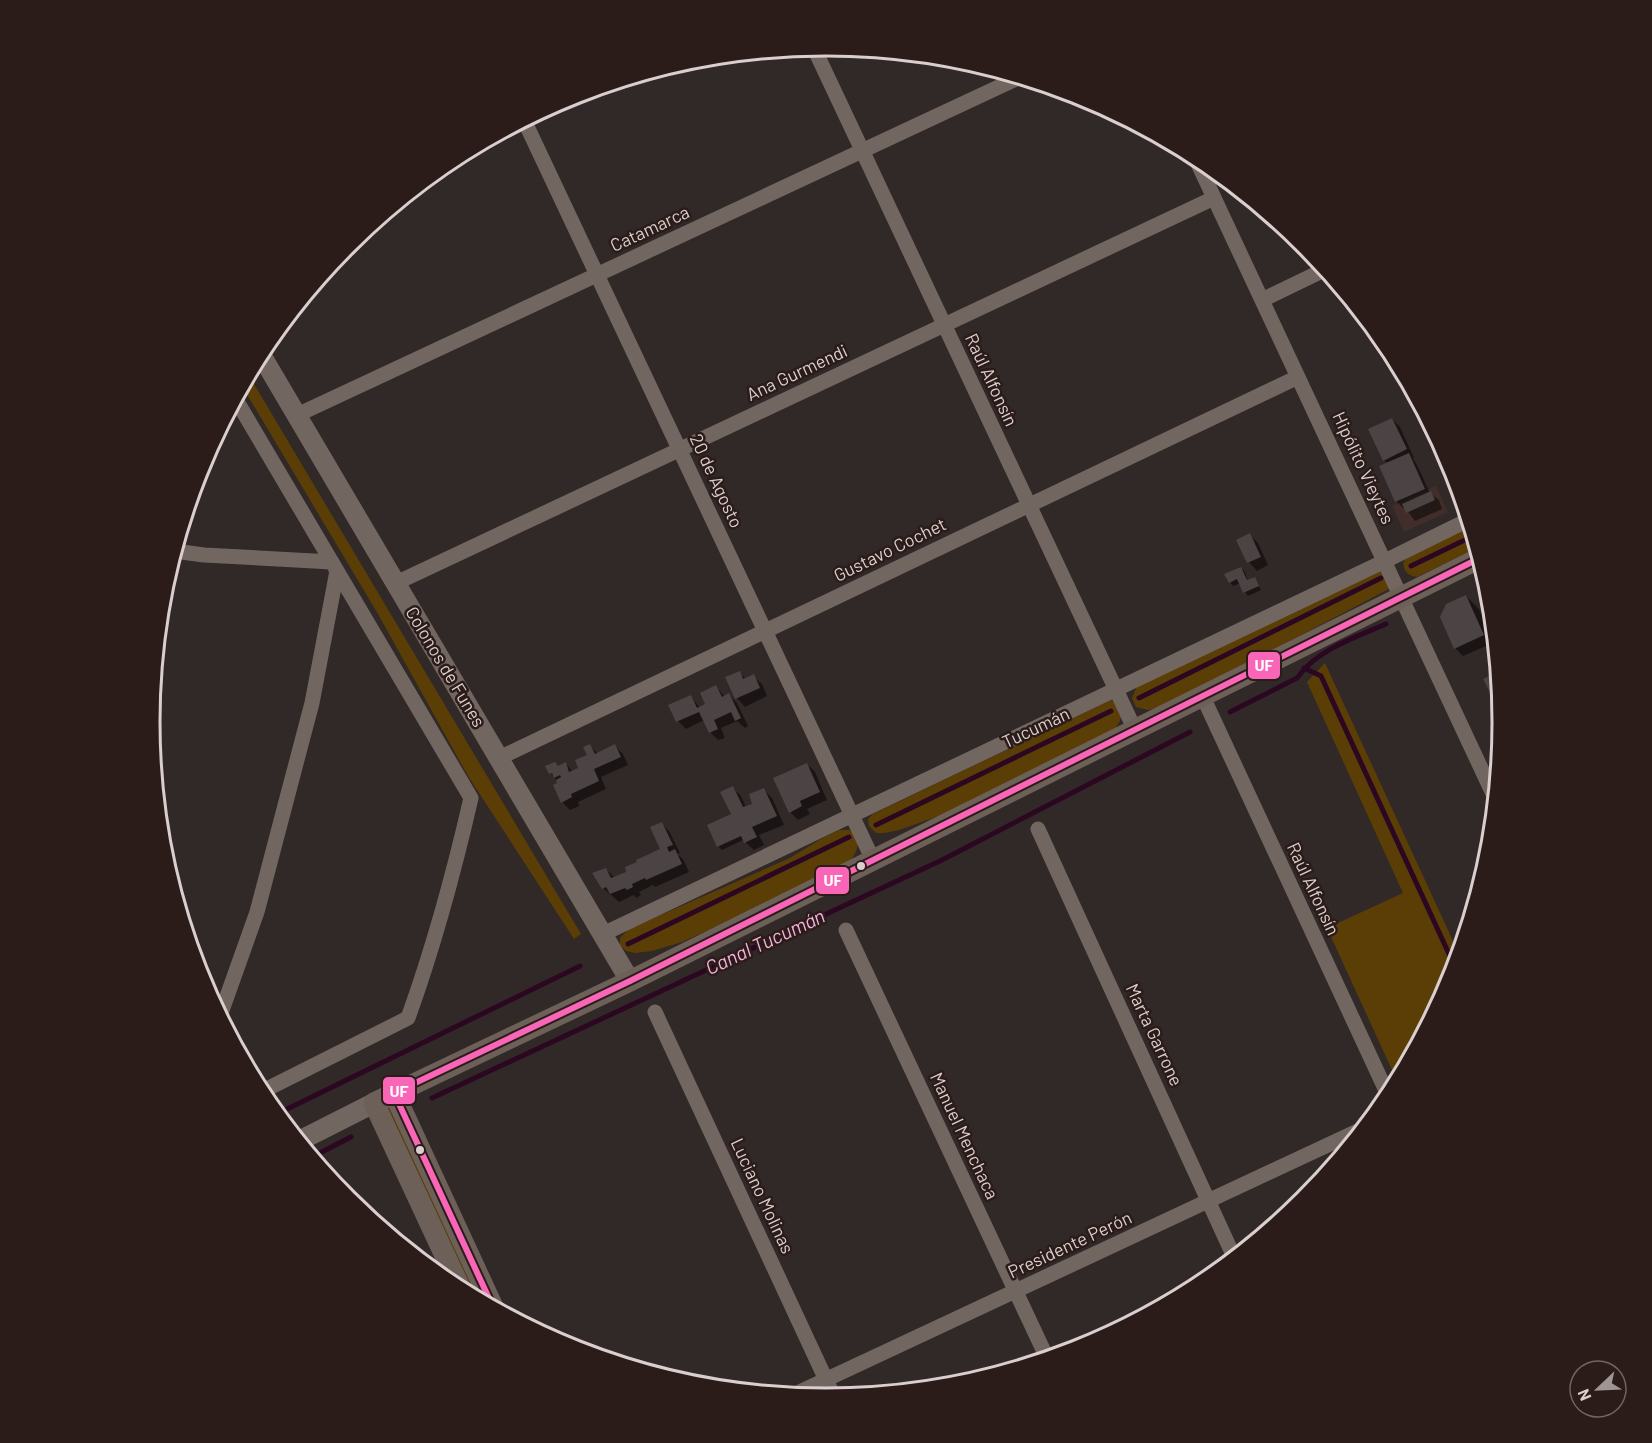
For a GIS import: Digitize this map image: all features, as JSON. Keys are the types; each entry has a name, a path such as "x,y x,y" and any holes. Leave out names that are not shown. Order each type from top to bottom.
{"main road":[{"path":"453,1273 374,1103 630,981 1472,562"},
{"path":"394,1094 487,1294"}],"street":[{"name":"Raúl Alfonsín","path":"818,56 1134,730"},
{"name":"Catamarca","path":"297,415 1010,82"},
{"name":"20 de Agosto","path":"527,126 873,860"},
{"name":"Hipólito Vieytes","path":"1202,172 1489,785"},
{"name":"Ana Gurmendi","path":"396,583 1214,198"},
{"path":"1262,300 1318,273"},
{"name":"Colonos de Funes","path":"265,362 630,981"},
{"name":"Gustavo Cochet","path":"499,758 1298,377"},
{"path":"240,405 471,798 453,876 425,972 408,1018 269,1088"},
{"name":"Tucumán","path":"603,934 1462,523"},
{"path":"182,552 334,566"},
{"path":"224,1005 257,912 312,703 334,566"},
{"name":"Raúl Alfonsín","path":"1203,697 1384,1086"},
{"name":"Marta Garrone","path":"1038,829 1231,1250"},
{"name":"Manuel Menchaca","path":"846,930 1044,1351"},
{"name":"Luciano Molinas","path":"655,1012 830,1388"},
{"path":"306,1137 374,1103"},
{"name":"Presidente Perón","path":"810,1387 1347,1136"}],"shaded area":[{"path":"253,382 581,934 574,939 468,776 378,614 246,393"},
{"path":"1436,486 1448,512 1404,532 1392,506"},
{"path":"1464,530 1470,552 1417,577 1406,571 1403,563 1407,556"},
{"path":"1380,571 1391,585 1389,589 1163,707 1148,710 1136,707 1132,698 1137,686"},
{"path":"1325,663 1454,943 1423,1016 1393,1072 1327,928 1403,893 1307,682"},
{"path":"1111,700 1120,708 1122,716 1111,733 953,811 884,833 876,833 869,826 868,819 873,814"},
{"path":"839,830 850,830 856,837 857,848 851,860 682,942 652,951 635,953 626,951 620,945 620,938 629,929 790,858"},
{"path":"390,1106 477,1288 465,1281 386,1110"}],"building":[{"path":"1392,418 1407,449 1383,461 1368,429"},
{"path":"1409,453 1425,489 1395,502 1379,466"},
{"path":"1431,491 1435,500 1406,513 1402,504"},
{"path":"1250,533 1261,557 1247,563 1236,540"},
{"path":"1241,567 1247,580 1255,577 1259,586 1243,593 1237,579 1229,583 1224,574"},
{"path":"1466,595 1484,635 1454,649 1440,617 1446,604"},
{"path":"740,671 743,679 754,674 760,688 735,699 725,677"},
{"path":"1491,675 1491,695 1483,679"},
{"path":"716,685 722,697 729,693 741,718 735,721 731,712 714,720 718,729 709,733 699,712 676,722 668,705 691,695 697,708 705,704 700,693"},
{"path":"590,744 595,754 615,744 621,757 594,769 599,781 571,794 572,797 561,803 553,785 561,777 560,775 554,778 545,766 555,762 558,766 566,762 569,772 578,768 575,760 587,755 583,747"},
{"path":"807,763 820,792 800,801 802,806 789,813 773,778"},
{"path":"733,786 743,807 752,804 749,794 764,788 777,816 752,827 757,837 744,843 741,836 717,847 707,825 731,814 720,792"},
{"path":"662,822 673,845 667,847 669,852 675,849 682,864 632,884 633,887 627,890 625,888 610,894 606,887 602,889 592,873 606,868 611,878 626,872 625,867 637,862 636,860 660,849 650,827"}],"waterway":[{"name":"Canal Tucumán","path":"1411,566 1466,539"},
{"name":"Canal Tucumán","path":"1139,698 1381,578"},
{"name":"Canal Tucumán","path":"1230,712 1297,678 1315,659 1337,645 1386,624"},
{"path":"1304,668 1321,676 1449,955"},
{"name":"Canal Tucumán","path":"876,825 1111,711"},
{"name":"Canal Tucumán","path":"432,1098 942,860 1190,732"},
{"name":"Canal Tucumán","path":"628,944 849,837"},
{"name":"Canal Tucumán","path":"285,1110 580,966"},
{"name":"Canal Tucumán","path":"319,1153 351,1137"}],"transit line":[{"name":"UF","path":"487,1294 394,1093 630,981 1472,562"}]}
